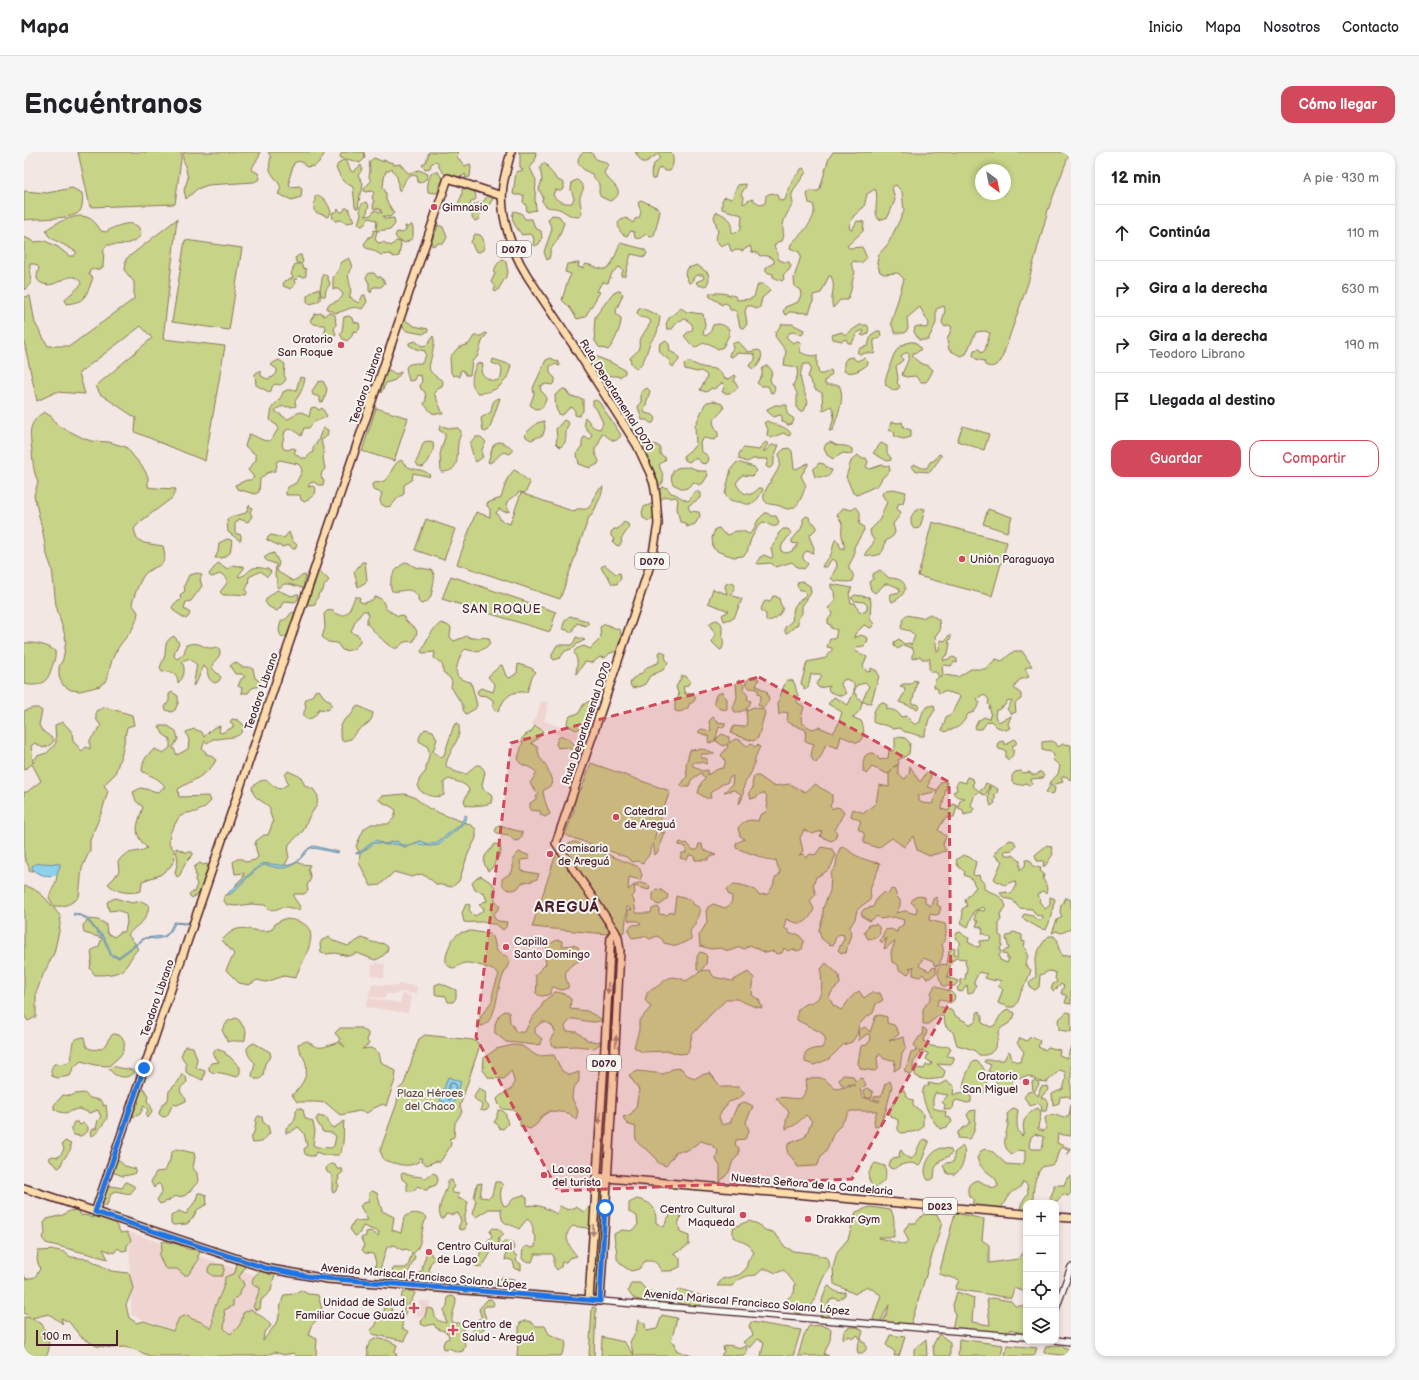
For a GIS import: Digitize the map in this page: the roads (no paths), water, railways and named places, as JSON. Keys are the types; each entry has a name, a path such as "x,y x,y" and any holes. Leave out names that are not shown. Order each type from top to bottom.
{"main road":[{"name":"Ruta Departamental D070","path":"511,152 503,184 502,196 508,232 513,246 522,266 577,349 637,445 654,484 657,503 657,536 652,559 626,640 556,843 614,929"},
{"name":"Teodoro Librano","path":"95,1212 448,178 502,196"},
{"name":"D070","path":"596,1177 610,949 611,937 614,929"},
{"name":"D070","path":"607,1178 620,951 618,937 614,929"},
{"name":"Nuestra Señora de la Candelaria","path":"596,1177 1023,1214"},
{"path":"589,1300 596,1177"},
{"path":"600,1301 607,1178"},
{"name":"Avenida Mariscal Francisco Solano López","path":"24,1188 265,1268 312,1277 600,1301"},
{"path":"1059,1217 1071,1218"}],"street":[{"path":"1056,1308 1071,1266"},
{"name":"Avenida Mariscal Francisco Solano López","path":"600,1301 1023,1337"},
{"path":"1059,1340 1071,1342"}],"water":[{"path":"465,815 467,816 462,825 439,845 430,846 416,844 405,847 396,844 386,845 374,843 361,853 356,854 376,840 384,844 397,841 401,845 408,845 421,841 428,844 436,843 460,825"},
{"path":"314,846 339,852 310,848 299,860 307,849"},
{"path":"299,860 295,864 286,868 266,865 262,866 229,895 228,893 261,864 293,864"},
{"path":"42,863 60,864 57,874 49,877 32,869 32,866"},
{"path":"74,913 86,917 104,937 112,954 118,957 144,938 164,936 168,933 174,922 186,923 191,921 186,924 175,923 171,931 165,937 156,939 146,938 119,958 111,956 104,940 86,919 81,916 73,915"},
{"path":"448,1077 461,1082 453,1105 440,1101"}],"place":[{"name":"Gimnasio","path":"434,207"},
{"name":"Oratorio San Roque","path":"341,345"},
{"name":"Unión Paraguaya","path":"962,559"},
{"name":"Catedral de Areguá","path":"616,817"},
{"name":"Comisaria de Areguá","path":"550,854"},
{"name":"Capilla Santo Domingo","path":"506,947"},
{"name":"Oratorio San Miguel","path":"1026,1082"},
{"name":"La casa del turista","path":"544,1175"},
{"name":"Centro Cultural Maqueda","path":"743,1215"},
{"name":"Drakkar Gym","path":"808,1219"},
{"name":"Centro Cultural de Lago","path":"429,1252"},
{"name":"Unidad de Salud Familiar Cocue Guazú","path":"414,1308"},
{"name":"Centro de Salud - Areguá","path":"453,1330"}],"district":[{"name":"SAN ROQUE","path":"502,609"},
{"name":"AREGUÁ","path":"567,907"}],"park label":[{"name":"Plaza Héroes del Chaco","path":"430,1099"}]}
